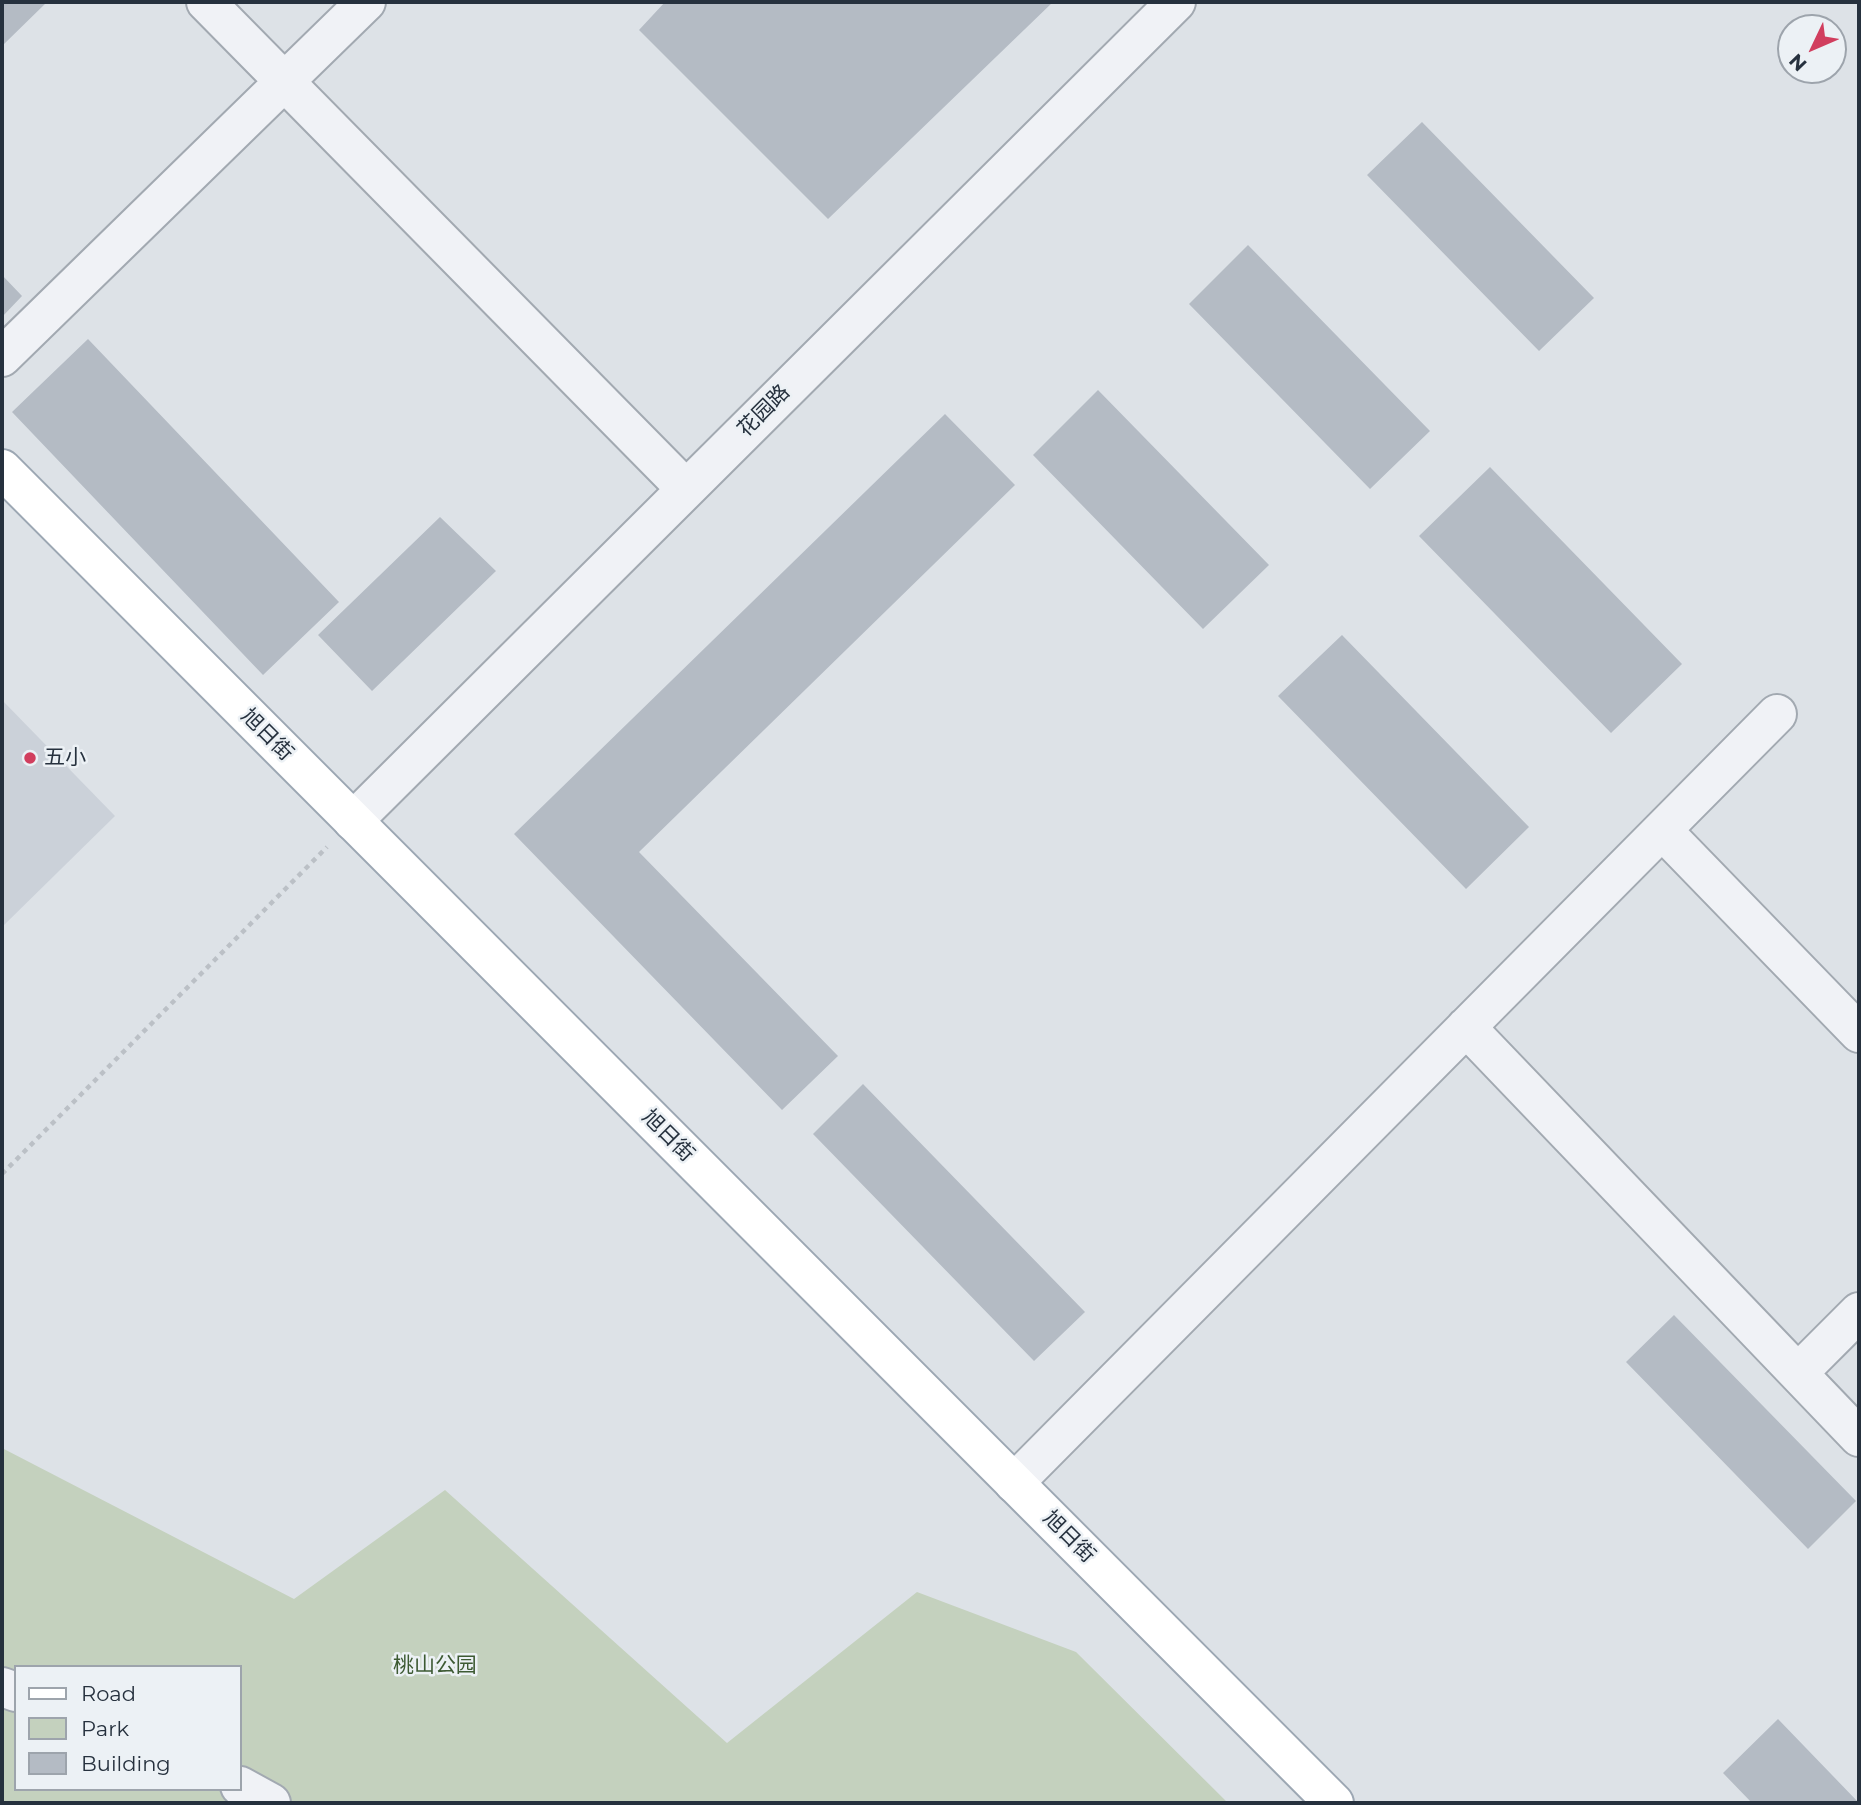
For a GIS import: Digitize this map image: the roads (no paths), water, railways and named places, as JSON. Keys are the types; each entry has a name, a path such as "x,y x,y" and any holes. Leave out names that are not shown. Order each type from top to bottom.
{"main road":[{"name":"旭日街","path":"2,469 1334,1803"}],"street":[{"path":"206,2 686,489"},
{"path":"2,357 366,2"},
{"name":"花园路","path":"353,821 1176,2"},
{"path":"1014,1483 1777,714"},
{"path":"1662,830 1859,1033"},
{"path":"1466,1027 1859,1437"},
{"path":"1798,1373 1859,1312"},
{"path":"242,1787 271,1803"}],"place":[{"name":"五小","path":"30,758"}],"park label":[{"name":"桃山公园","path":"435,1666"}]}
